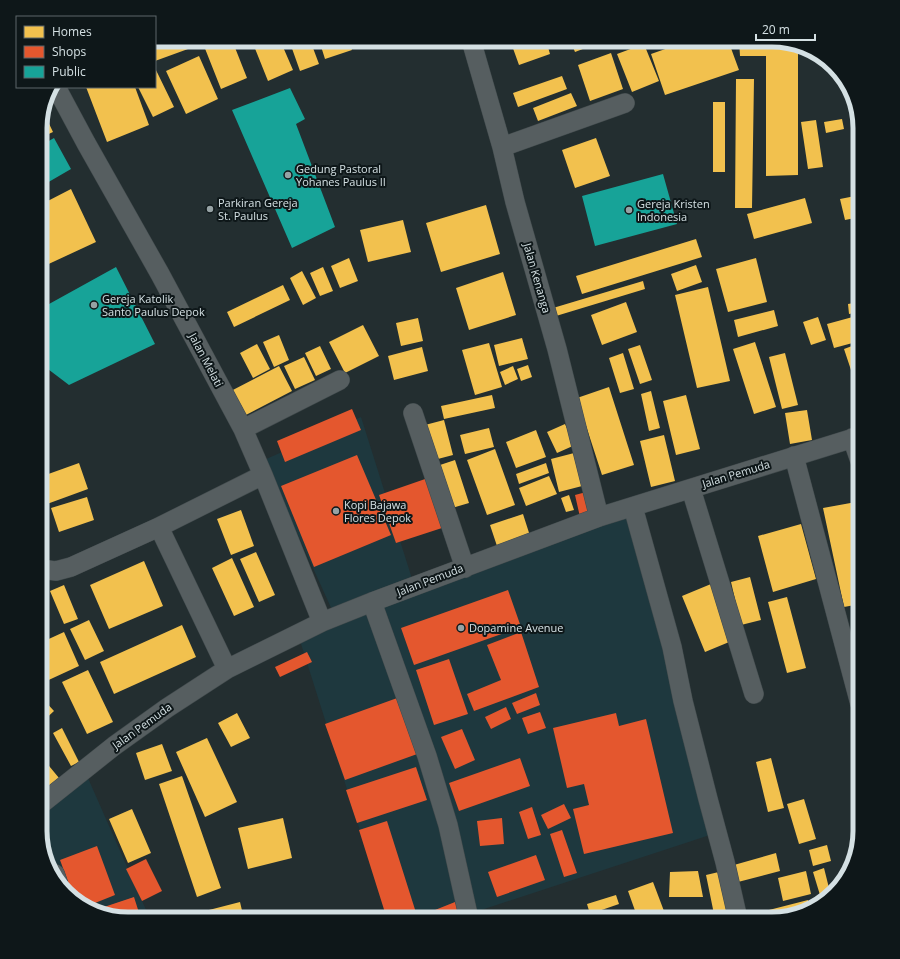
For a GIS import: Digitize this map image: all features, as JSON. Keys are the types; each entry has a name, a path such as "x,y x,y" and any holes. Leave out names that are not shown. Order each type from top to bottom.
{"street":[{"name":"Jalan Kenanga","path":"473,47 557,349 599,517"},
{"name":"Jalan Melati","path":"57,89 101,157 160,274 243,429 322,622"},
{"path":"502,147 626,103"},
{"path":"243,429 340,380"},
{"path":"413,413 465,568"},
{"name":"Jalan Pemuda","path":"47,799 114,746 167,708 227,669 322,622 599,517 853,438"},
{"path":"794,456 853,678"},
{"path":"47,570 56,571 71,567 263,475"},
{"path":"691,488 754,694"},
{"path":"633,507 672,647 683,701 725,862 736,912"},
{"path":"159,526 227,669"},
{"path":"372,602 427,756 448,825 467,912"}],"shaded area":[{"path":"361,417 414,585 637,497 716,833 475,912 386,912 296,628 333,612 264,460"},
{"path":"84,769 147,912 128,912 102,908 92,904 67,885 55,867 50,852 47,837 47,799"}],"building: Homes":[{"path":"156,47 187,47 188,49 156,61"},
{"path":"204,47 235,47 247,78 221,89"},
{"path":"254,47 283,47 293,70 268,81"},
{"path":"291,47 313,47 319,64 300,71"},
{"path":"321,47 351,47 352,50 325,59"},
{"path":"513,47 548,47 550,54 519,65"},
{"path":"573,47 588,47 575,52"},
{"path":"636,47 645,47 659,81 632,92 617,54"},
{"path":"671,47 731,47 739,70 665,95 651,54"},
{"path":"739,47 778,47 798,52 798,175 766,176 766,56 740,56"},
{"path":"611,53 623,89 590,101 578,65"},
{"path":"199,56 218,99 186,114 166,71"},
{"path":"156,70 174,107 153,117 138,88 156,88"},
{"path":"562,76 567,89 518,107 513,93"},
{"path":"736,79 754,79 752,208 735,208"},
{"path":"86,88 135,88 149,125 107,142"},
{"path":"571,93 577,106 538,121 533,108"},
{"path":"713,102 725,102 725,172 713,172"},
{"path":"842,119 844,129 826,133 824,122"},
{"path":"47,120 53,132 47,135"},
{"path":"816,120 823,167 808,169 801,122"},
{"path":"596,138 610,176 575,188 562,150"},
{"path":"71,189 96,242 47,265 47,201"},
{"path":"853,196 853,218 845,220 840,199"},
{"path":"805,198 812,223 754,239 747,214"},
{"path":"486,205 500,254 441,272 426,223"},
{"path":"403,220 411,252 368,262 360,230"},
{"path":"696,239 702,257 582,294 576,276"},
{"path":"349,258 358,281 340,288 331,266"},
{"path":"756,258 767,302 728,312 716,269"},
{"path":"696,265 702,282 677,291 671,274"},
{"path":"323,267 333,291 320,296 310,273"},
{"path":"302,271 316,298 303,305 290,278"},
{"path":"503,272 516,315 469,330 456,288"},
{"path":"643,281 645,289 556,316 553,308"},
{"path":"283,285 290,300 234,327 227,312"},
{"path":"708,287 730,381 697,388 675,295"},
{"path":"626,302 637,332 602,345 591,315"},
{"path":"853,303 853,313 849,314 848,304"},
{"path":"774,310 778,326 738,337 734,320"},
{"path":"818,317 826,340 811,345 803,322"},
{"path":"853,317 853,343 834,348 827,324"},
{"path":"418,318 423,341 401,346 396,323"},
{"path":"363,325 379,356 345,373 329,342"},
{"path":"279,335 289,360 274,367 263,342"},
{"path":"522,338 528,359 499,366 494,345"},
{"path":"755,342 776,407 754,414 733,349"},
{"path":"489,343 502,387 475,395 462,350"},
{"path":"257,344 270,369 253,378 240,353"},
{"path":"640,345 652,380 640,384 628,349"},
{"path":"320,346 331,369 316,376 305,353"},
{"path":"853,346 853,376 844,349"},
{"path":"422,347 428,371 394,380 388,356"},
{"path":"623,353 634,389 620,393 609,358"},
{"path":"785,353 798,405 782,409 769,357"},
{"path":"304,357 315,380 295,389 284,366"},
{"path":"528,365 532,377 521,381 517,369"},
{"path":"279,366 292,391 242,417 229,392"},
{"path":"513,366 518,379 505,385 500,372"},
{"path":"609,387 634,465 602,475 577,398"},
{"path":"651,391 660,428 649,431 641,394"},
{"path":"492,395 495,408 444,419 441,406"},
{"path":"686,395 700,449 676,455 663,401"},
{"path":"807,410 812,440 790,444 785,413"},
{"path":"444,420 453,455 434,460 425,425"},
{"path":"565,424 575,445 557,453 547,432"},
{"path":"489,428 494,447 465,454 460,435"},
{"path":"536,430 546,457 516,468 506,442"},
{"path":"664,435 675,481 651,487 640,441"},
{"path":"495,449 515,505 487,515 467,460"},
{"path":"578,452 586,485 559,492 551,459"},
{"path":"455,460 469,503 452,508 437,466"},
{"path":"79,463 88,489 47,504 47,474"},
{"path":"546,463 549,473 519,484 516,474"},
{"path":"549,476 557,494 526,506 519,488"},
{"path":"569,495 574,510 566,512 561,498"},
{"path":"87,497 94,520 59,532 51,508"},
{"path":"853,503 853,605 844,607 823,508"},
{"path":"241,510 254,546 231,555 217,519"},
{"path":"523,514 531,539 498,549 490,525"},
{"path":"801,524 816,579 773,592 758,536"},
{"path":"256,552 275,595 259,602 240,559"},
{"path":"232,558 254,607 234,616 212,568"},
{"path":"144,561 163,606 109,629 90,585"},
{"path":"750,577 761,620 741,625 731,582"},
{"path":"711,584 734,640 705,652 682,596"},
{"path":"64,585 78,619 64,624 50,591"},
{"path":"787,597 806,668 787,673 768,602"},
{"path":"89,620 104,651 85,660 70,629"},
{"path":"182,625 196,657 114,694 100,662"},
{"path":"64,632 79,666 47,681 47,640"},
{"path":"88,670 113,722 87,734 62,682"},
{"path":"47,703 54,711 47,718"},
{"path":"237,713 250,738 231,747 218,723"},
{"path":"62,728 79,762 71,766 53,733"},
{"path":"207,738 237,802 205,817 176,752"},
{"path":"162,744 172,771 145,780 136,753"},
{"path":"771,758 784,808 768,812 756,762"},
{"path":"47,763 59,778 47,788"},
{"path":"182,776 221,888 197,897 159,784"},
{"path":"804,799 816,839 799,844 787,804"},
{"path":"132,809 151,853 128,863 109,819"},
{"path":"283,818 292,858 248,869 238,828"},
{"path":"827,845 831,861 813,866 809,850"},
{"path":"776,853 780,871 738,882 734,865"},
{"path":"824,868 829,888 823,894 820,895 813,872"},
{"path":"698,871 703,897 669,897 670,872"},
{"path":"723,871 732,912 714,912 706,875"},
{"path":"806,871 811,894 783,901 778,878"},
{"path":"653,882 664,912 636,912 628,891"},
{"path":"616,895 619,904 596,912 589,912 587,904"},
{"path":"808,900 809,903 798,908 783,911 770,912 769,910"},
{"path":"240,902 242,912 209,912 209,910"}],"building: Shops":[{"path":"352,409 361,430 285,462 277,441"},
{"name":"Kopi Bajawa Flores Depok","path":"357,455 391,535 314,567 281,486"},
{"path":"428,478 445,527 396,543 379,495"},
{"path":"590,491 595,514 580,517 575,495"},
{"name":"Dopamine Avenue","path":"508,590 521,627 414,665 401,628"},
{"path":"521,632 539,687 474,711 467,694 501,680 487,645"},
{"path":"307,652 312,662 280,677 275,667"},
{"path":"449,659 468,714 434,725 416,670"},
{"path":"536,693 540,705 517,714 512,703"},
{"path":"400,697 420,753 345,780 325,724"},
{"path":"506,707 511,719 491,729 485,717"},
{"path":"540,712 546,728 528,734 522,718"},
{"path":"616,713 619,726 646,719 673,833 584,854 573,809 589,805 584,784 567,788 553,728"},
{"path":"462,729 475,760 455,769 441,737"},
{"path":"520,758 530,786 459,811 449,783"},
{"path":"416,767 427,800 357,823 346,790"},
{"path":"564,804 571,818 548,829 541,815"},
{"path":"532,807 541,835 528,839 519,812"},
{"path":"502,818 504,844 480,846 477,821"},
{"path":"387,821 416,912 385,912 359,830"},
{"path":"562,830 577,873 564,877 550,834"},
{"path":"97,846 115,895 92,904 70,887 60,860"},
{"path":"536,855 545,880 497,897 488,872"},
{"path":"146,859 162,891 142,901 126,869"},
{"path":"134,897 139,912 117,911 102,908"},
{"path":"455,902 459,912 430,912"}],"building: Public":[{"name":"Gedung Pastoral Yohanes Paulus II","path":"290,88 305,119 296,124 335,227 292,248 232,110"},
{"path":"54,138 71,169 47,183 47,142"},
{"name":"Gereja Kristen Indonesia","path":"663,174 677,224 595,246 582,196"},
{"name":"Gereja Katolik Santo Paulus Depok","path":"116,267 155,344 69,385 47,368 47,305"}],"place":[{"name":"Gedung Pastoral Yohanes Paulus II","path":"288,175"},
{"name":"Parkiran Gereja St. Paulus","path":"210,209"},
{"name":"Gereja Kristen Indonesia","path":"629,210"},
{"name":"Gereja Katolik Santo Paulus Depok","path":"94,305"},
{"name":"Kopi Bajawa Flores Depok","path":"336,511"},
{"name":"Dopamine Avenue","path":"461,628"}]}
